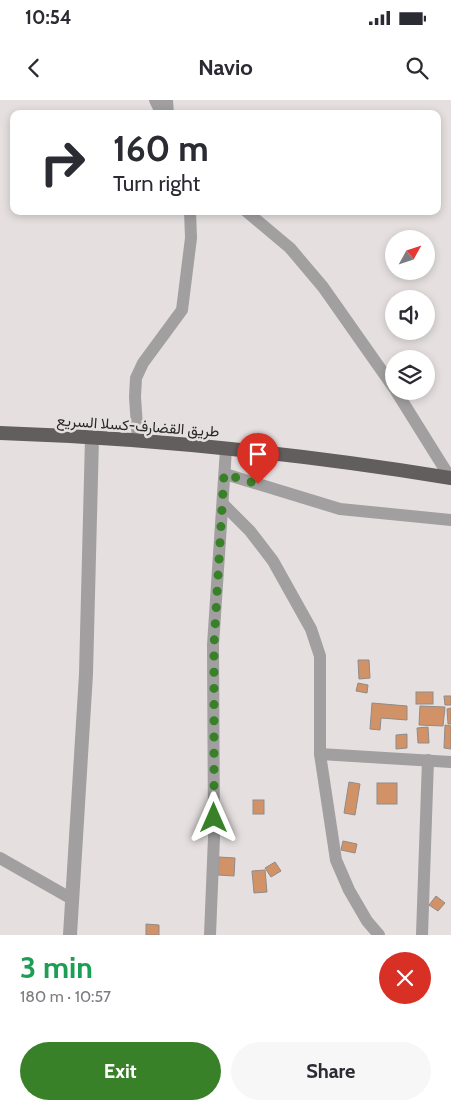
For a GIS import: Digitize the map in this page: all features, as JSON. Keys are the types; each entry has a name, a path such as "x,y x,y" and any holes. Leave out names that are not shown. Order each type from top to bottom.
{"highway":[{"name":"طريق القضارف-كسلا السريع","path":"0,433 138,441 226,449 393,467 451,478"}],"street":[{"path":"138,441 135,396 136,378 142,363 182,310 191,238 190,215"},
{"path":"251,215 290,248 323,287 385,375"},
{"path":"402,400 451,478"},
{"path":"70,935 86,674 92,438"},
{"path":"210,935 214,837 214,645 226,449"},
{"path":"224,474 340,509 451,520"},
{"path":"223,504 250,531 273,561 311,629 320,656 320,754 336,860 353,898 367,921 379,935"},
{"path":"320,754 451,762"},
{"path":"422,935 428,760"},
{"path":"0,858 72,899"}],"building":[{"path":"358,660 369,660 370,678 359,679"},
{"path":"358,683 368,685 367,693 356,691"},
{"path":"416,692 433,692 433,704 416,704"},
{"path":"444,696 451,696 451,705 445,705"},
{"path":"372,703 407,706 407,720 381,718 380,730 370,729"},
{"path":"420,706 445,707 443,726 419,725"},
{"path":"451,708 451,724 448,724 447,709"},
{"path":"445,725 451,726 451,749 444,748"},
{"path":"428,727 429,743 418,743 417,728"},
{"path":"407,734 407,748 396,749 396,735"},
{"path":"349,782 360,784 355,815 344,813"},
{"path":"377,783 397,783 397,804 377,804"},
{"path":"253,800 264,800 264,814 253,814"},
{"path":"343,841 357,844 355,853 341,850"},
{"path":"219,857 235,858 234,876 218,875"},
{"path":"275,862 281,871 271,877 265,868"},
{"path":"265,870 267,892 254,893 252,871"},
{"path":"436,896 445,903 438,911 429,905"},
{"path":"146,924 159,925 159,935 146,935"}],"route":[{"path":"214,818 214,645 224,474 258,484"}]}
